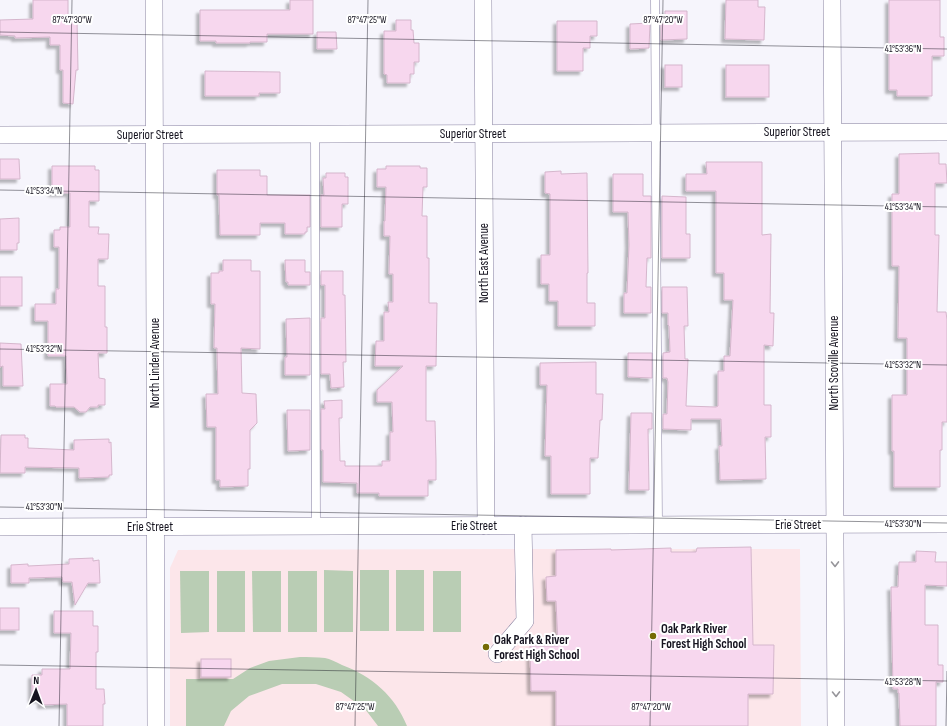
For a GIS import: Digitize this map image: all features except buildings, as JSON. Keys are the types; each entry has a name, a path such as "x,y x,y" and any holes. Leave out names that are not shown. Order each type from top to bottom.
{"street":[{"name":"North Linden Avenue","path":"154,0 156,726"},
{"name":"North East Avenue","path":"483,0 486,526"},
{"name":"North Scoville Avenue","path":"832,0 836,726"},
{"name":"Superior Street","path":"0,135 947,132"},
{"name":"Erie Street","path":"0,527 947,524"},
{"path":"497,654 525,621 523,525"}],"lane":[{"path":"655,0 658,526"},
{"path":"316,134 316,526"}],"shaded area":[{"name":"Oak Park & River Forest High School","path":"800,549 801,726 170,726 170,568 178,550"}],"green space":[{"path":"324,570 353,571 353,632 324,632"},
{"path":"360,570 389,570 389,631 360,631"},
{"path":"396,570 424,570 424,631 396,631"},
{"path":"180,571 209,571 209,632 181,633"},
{"path":"217,571 245,571 245,632 217,632"},
{"path":"252,571 281,571 281,632 253,632"},
{"path":"288,571 317,571 317,632 288,632"},
{"path":"433,571 461,571 461,632 433,632"},
{"path":"300,657 327,658 373,681 396,705 407,726 378,726 365,709 341,692 316,684 282,684 249,696 231,711 224,726 186,726 186,679 233,679 250,668 269,661"}],"place":[{"name":"Oak Park River Forest High School","path":"653,636"},
{"name":"Oak Park & River Forest High School","path":"486,647"}]}
